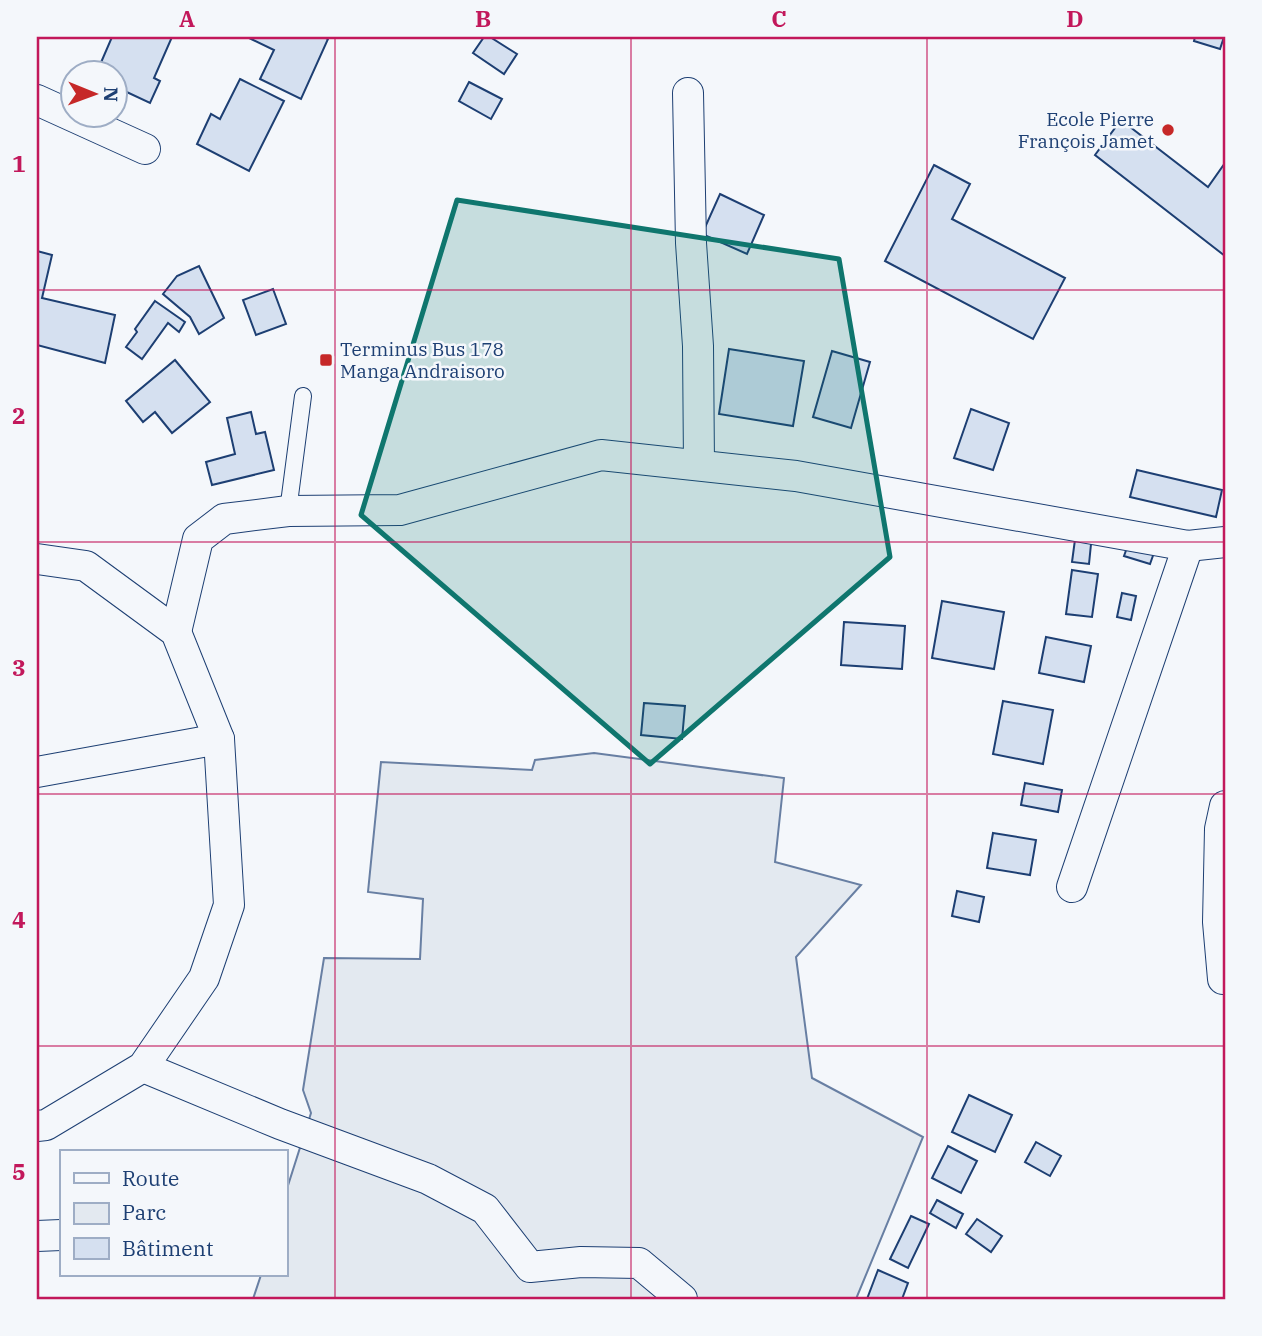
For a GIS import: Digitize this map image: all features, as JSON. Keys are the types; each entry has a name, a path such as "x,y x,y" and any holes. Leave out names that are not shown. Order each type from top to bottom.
{"street":[{"path":"688,93 691,243 698,346 699,466"},
{"path":"37,100 145,149"},
{"path":"176,632 198,539 224,519 288,512 400,510 601,455 796,476 1188,546 1225,542"},
{"path":"1072,887 1188,546"},
{"path":"37,559 86,566 176,632 219,739 229,905 204,978 143,1067 46,1125 37,1126"},
{"path":"37,772 219,739"},
{"path":"1223,979 1218,922 1220,829 1225,806"},
{"path":"143,1067 280,1125 428,1179 485,1209 530,1267 581,1262 639,1263 682,1299"},
{"path":"37,1236 60,1236"}],"lane":[{"path":"288,512 303,396"}],"highlighted area":[{"path":"457,200 839,259 890,557 650,764 361,515"}],"green space":[{"path":"594,753 784,778 775,862 861,885 796,957 812,1078 923,1137 856,1299 253,1299 261,1276 287,1276 287,1189 311,1113 303,1090 324,958 420,959 423,899 368,892 381,762 532,770 535,760"}],"building":[{"path":"112,37 172,37 154,78 160,81 150,103 130,94 130,60 102,60"},
{"path":"247,37 328,39 301,99 260,79 274,50"},
{"path":"484,37 490,37 517,54 504,74 473,53"},
{"path":"1195,37 1224,37 1220,49 1194,41"},
{"path":"240,79 284,101 249,171 197,144 211,114 220,119"},
{"path":"469,82 502,99 491,119 459,101"},
{"path":"1121,120 1208,187 1225,163 1225,256 1095,155"},
{"path":"934,165 970,184 952,219 1065,278 1033,339 885,261"},
{"path":"720,194 764,215 747,254 702,234"},
{"path":"37,251 52,255 42,298 115,315 105,363 37,345"},
{"path":"199,266 224,318 199,334 190,317 163,294 177,276"},
{"path":"273,289 286,324 256,335 243,300"},
{"path":"155,301 185,322 179,332 168,323 142,359 126,347"},
{"path":"729,349 804,361 793,426 719,414"},
{"path":"832,351 870,362 851,428 813,417"},
{"path":"175,360 210,402 172,433 155,412 143,422 126,401"},
{"path":"971,409 1009,423 993,470 954,458"},
{"path":"251,412 256,434 265,432 274,470 212,485 206,462 235,454 227,418"},
{"path":"1137,470 1222,490 1216,517 1130,497"},
{"path":"1076,532 1092,534 1089,564 1072,562"},
{"path":"1129,542 1155,550 1150,564 1124,556"},
{"path":"1072,570 1098,574 1092,617 1066,614"},
{"path":"1122,593 1136,596 1131,620 1117,617"},
{"path":"942,601 1004,612 994,669 932,658"},
{"path":"844,622 905,626 902,669 841,665"},
{"path":"1046,637 1091,646 1084,682 1039,673"},
{"path":"1003,701 1053,710 1043,764 993,754"},
{"path":"644,703 685,706 682,739 641,735"},
{"path":"1025,783 1062,790 1058,812 1021,805"},
{"path":"993,833 1036,840 1030,875 987,868"},
{"path":"957,891 984,897 979,922 952,916"},
{"path":"969,1095 1012,1115 995,1152 952,1132"},
{"path":"1036,1142 1061,1156 1050,1176 1025,1162"},
{"path":"948,1146 977,1161 961,1193 932,1178"},
{"path":"937,1200 963,1214 956,1228 930,1213"},
{"path":"911,1216 929,1224 908,1268 890,1259"},
{"path":"977,1219 1002,1236 991,1252 966,1234"},
{"path":"878,1270 908,1283 902,1299 867,1299"}],"place":[{"name":"Ecole Pierre François Jamet","path":"1168,130"},
{"name":"Terminus Bus 178 Manga Andraisoro","path":"326,360"}]}
